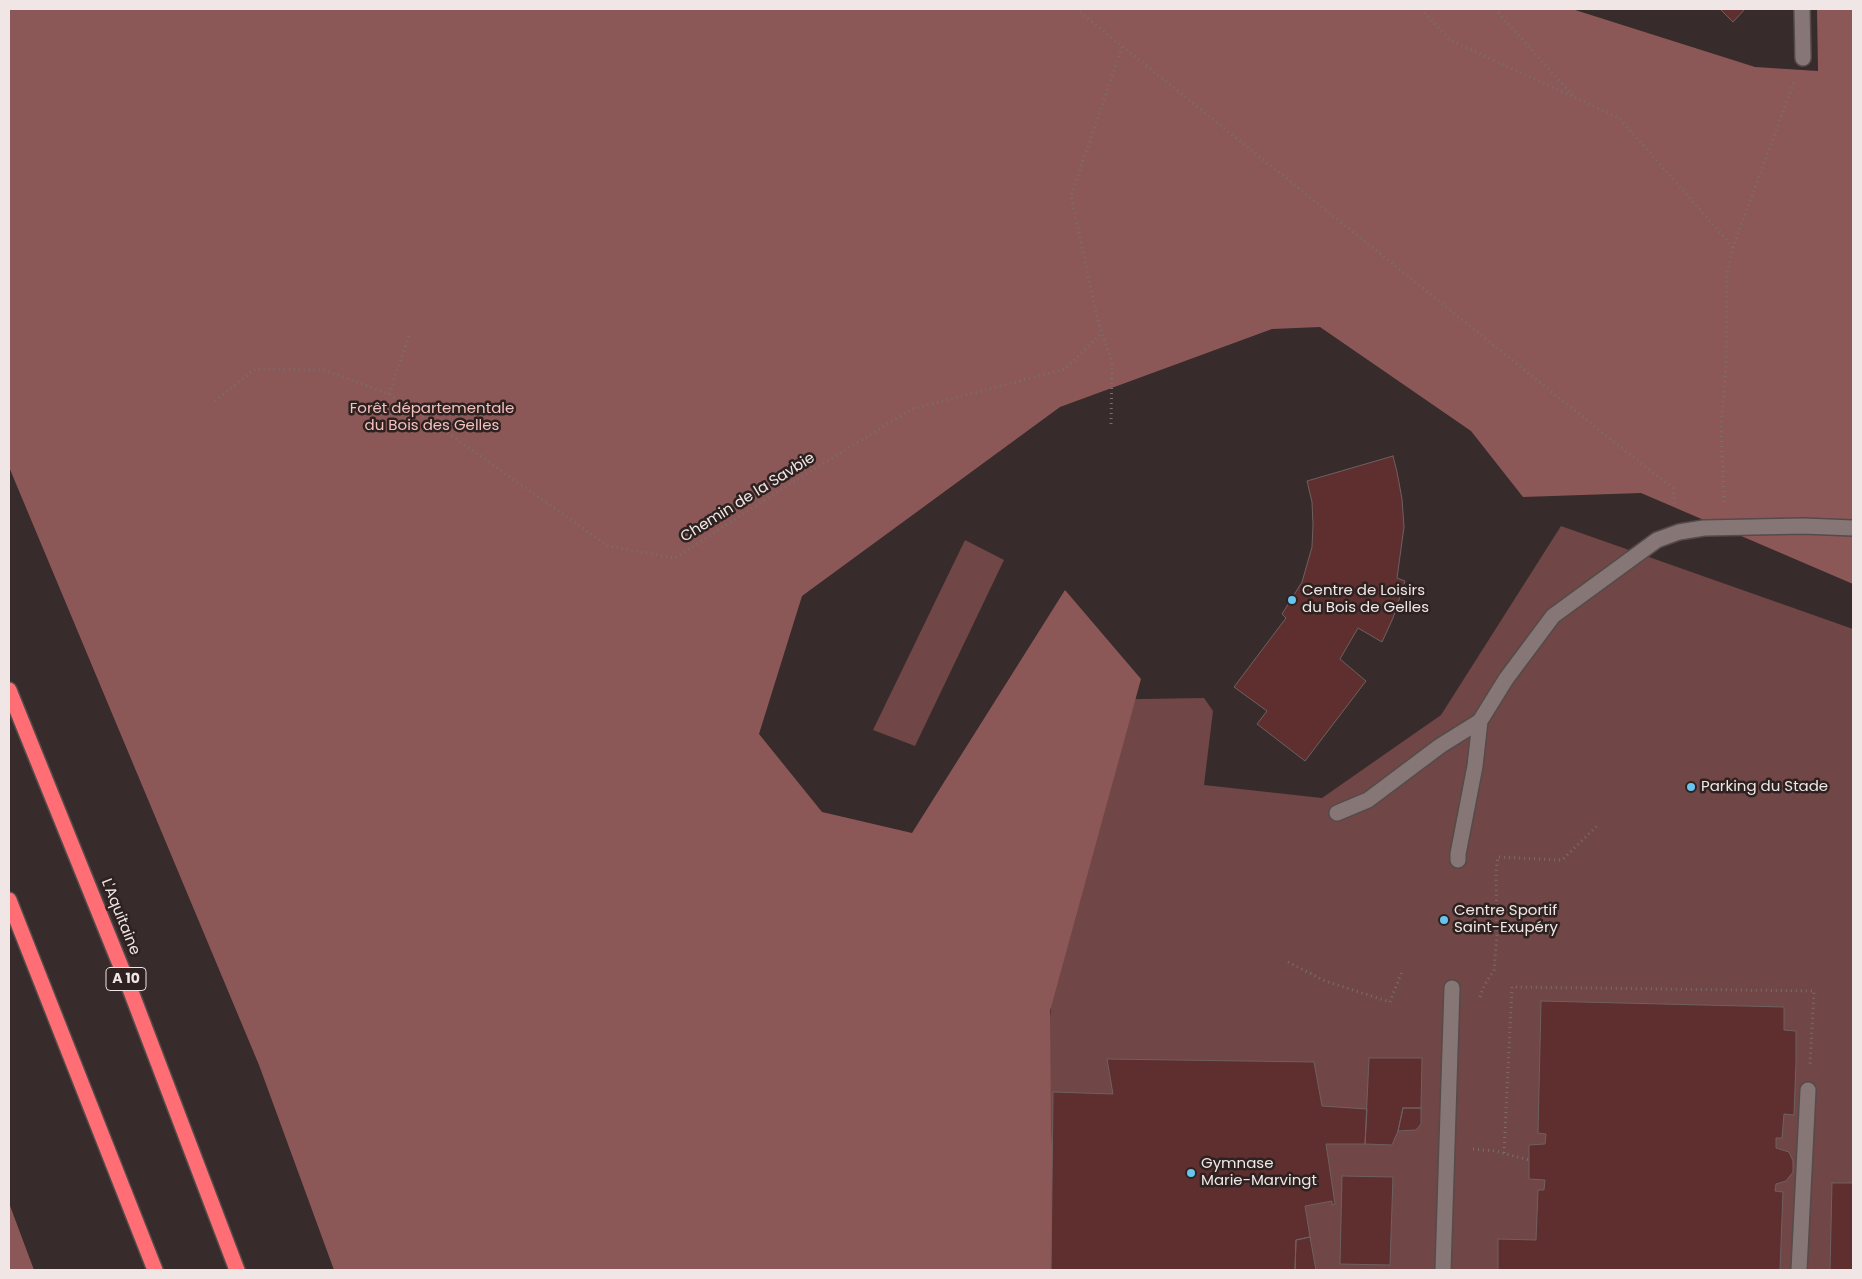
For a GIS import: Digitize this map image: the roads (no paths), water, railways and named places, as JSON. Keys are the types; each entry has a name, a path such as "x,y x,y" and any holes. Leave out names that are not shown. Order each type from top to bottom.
{"highway":[{"name":"L'Aquitaine","path":"9,690 130,988 237,1270"},
{"path":"9,900 155,1270"}],"street":[{"path":"1802,9 1803,58"},
{"path":"1337,813 1368,800 1440,746 1480,721 1506,680 1553,616 1657,540 1679,532 1704,528 1853,528"},
{"path":"1458,860 1475,766 1480,721"},
{"path":"1443,1270 1452,988"},
{"path":"1799,1270 1808,1090"}],"place":[{"name":"Centre de Loisirs du Bois de Gelles","path":"1292,600"},
{"name":"Parking du Stade","path":"1691,787"},
{"name":"Centre Sportif Saint-Exupéry","path":"1444,920"},
{"name":"Gymnase Marie-Marvingt","path":"1191,1173"}],"park label":[{"name":"Forêt départementale du Bois des Gelles","path":"432,418"}]}
